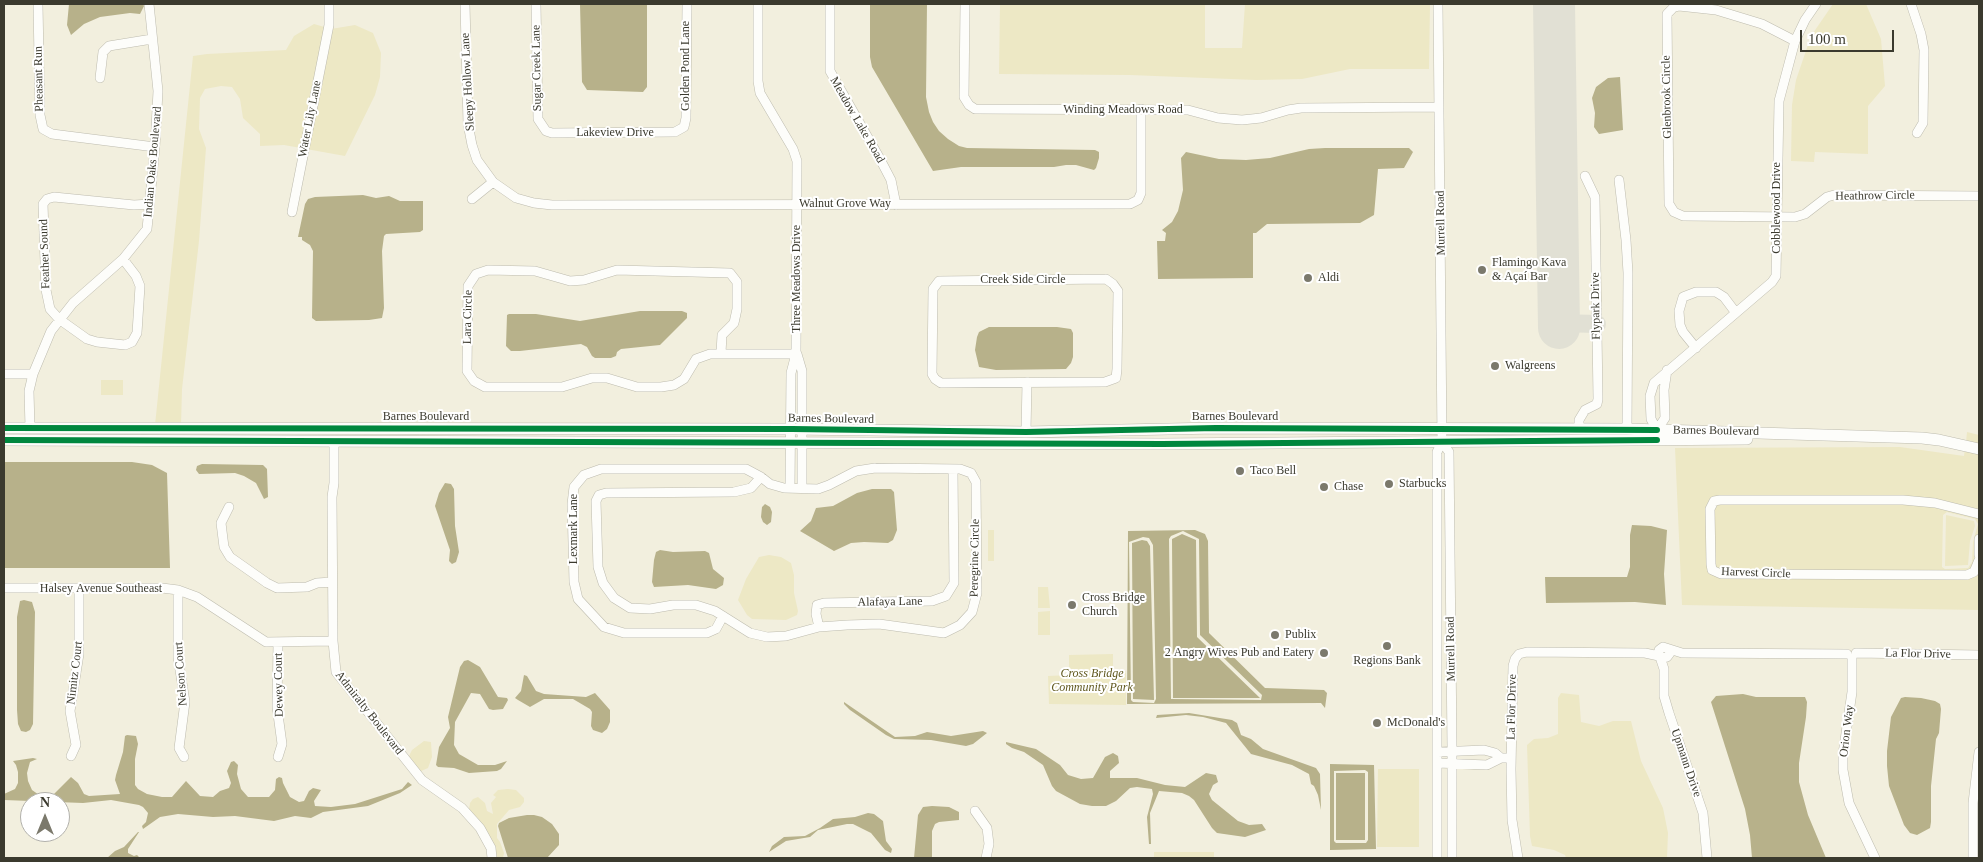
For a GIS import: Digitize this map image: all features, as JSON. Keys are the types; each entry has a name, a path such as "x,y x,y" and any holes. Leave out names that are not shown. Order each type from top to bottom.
{"main road":[{"name":"Barnes Boulevard","path":"4,428 796,430 1022,435 1284,428 1627,429 1657,435"},
{"path":"266,440 280,435 319,434 325,428"},
{"path":"1197,444 1213,439 1262,439 1274,435 1284,428"},
{"path":"334,440 351,433 448,433 458,429"},
{"path":"1278,443 1291,435 1299,434 1382,433 1394,429"},
{"name":"Barnes Boulevard","path":"4,440 1197,444 1442,442 1657,435 1804,433 1936,440 1979,450"},
{"path":"928,443 947,439 1022,435"},
{"path":"1005,444 1022,435"}],"street":[{"name":"Pheasant Run","path":"38,4 40,115 43,129 52,134 155,147"},
{"name":"Indian Oaks Boulevard","path":"30,428 30,390 33,374 51,331 73,303 123,259 147,229 158,91 149,4"},
{"name":"Water Lily Lane","path":"292,212 329,25 329,4"},
{"name":"Sleepy Hollow Lane","path":"465,4 468,124 477,160"},
{"name":"Sugar Creek Lane","path":"536,4 538,119 546,131"},
{"name":"Golden Pond Lane","path":"684,128 686,118 687,4"},
{"name":"Three Meadows Drive","path":"758,4 758,81 760,93 793,149 797,161 796,354 802,371 796,442"},
{"name":"Meadow Lake Road","path":"830,4 830,71 891,180 896,205"},
{"name":"Winding Meadows Road","path":"965,4 964,97 969,105 975,109 1188,110 1218,118 1242,120 1262,118 1301,108 1439,107"},
{"name":"Murrell Road","path":"1438,4 1442,429 1442,442 1437,452 1438,858"},
{"name":"Cobblewood Drive","path":"1657,435 1651,419 1650,396 1654,383 1772,282 1776,276 1779,101 1795,41 1816,4"},
{"path":"1911,4 1924,50 1923,124 1917,133"},
{"name":"Glenbrook Circle","path":"1777,217 1683,216 1678,215 1671,209 1669,204 1667,14 1674,7 1679,6 1716,10 1762,24 1795,41"},
{"path":"100,78 103,52 109,46 152,39"},
{"name":"Walnut Grove Way","path":"477,160 493,182 516,198 552,205 1130,204 1138,200 1141,193 1140,109"},
{"name":"Lakeview Drive","path":"546,131 552,133 675,132 684,128"},
{"name":"Flypark Drive","path":"1579,429 1579,420 1585,410 1597,404 1598,399 1595,197 1585,176"},
{"path":"1619,180 1628,273 1627,429"},
{"path":"472,199 493,182"},
{"name":"Heathrow Circle","path":"1777,217 1800,216 1827,197 1834,195 1979,196"},
{"name":"Feather Sound","path":"59,319 50,309 46,290 43,204 54,197 134,205 150,204"},
{"path":"59,319 87,339 125,345 132,342 136,333 140,286 136,276 123,259"},
{"name":"Lara Circle","path":"721,353 722,335 734,322 737,309 737,282 730,273 618,270 584,280 570,280 534,271 488,270 476,274 468,286 467,371 474,381 485,387 562,386 592,378 607,378 637,386 674,386 684,379 696,360 710,354 796,354"},
{"name":"Creek Side Circle","path":"1106,279 1113,284 1118,291 1116,378 1105,382 1027,382 941,383 935,379 932,374 933,289 939,282 1106,279"},
{"path":"1696,348 1683,332 1680,325 1679,311 1683,297 1696,292 1716,292 1724,297 1736,313"},
{"path":"1657,435 1665,418 1664,390 1667,370"},
{"path":"4,374 33,374"},
{"path":"1022,435 1027,382"},
{"name":"Admiralty Boulevard","path":"334,440 332,582 334,667 338,676 422,780 462,808 480,828 491,848 492,858"},
{"path":"790,488 796,442"},
{"path":"796,442 802,488"},
{"name":"Murrell Road","path":"1442,442 1448,452 1452,858"},
{"name":"Peregrine Circle","path":"875,468 960,469 971,473 976,482 977,593 972,612 960,625 944,633 879,624 819,626 786,636 768,637 750,633 715,611 696,605 673,605 650,609 630,608 614,598 603,583 598,567 596,501 599,495 606,493 734,492 751,488 762,477 770,484 790,488 818,488 829,485 856,471 875,468"},
{"name":"Lexmark Lane","path":"723,616 716,629 707,633 624,633 604,628 578,600 574,582 572,504 574,487 584,475 601,469 746,469 762,477"},
{"name":"Alafaya Lane","path":"819,626 816,614 817,605 824,603 932,602 946,596 954,583 953,469"},
{"name":"Harvest Circle","path":"1979,514 1935,503 1903,500 1720,500 1714,501 1710,509 1711,564 1712,570 1717,573 1967,575 1974,572 1979,560"},
{"path":"229,507 221,523 224,546 230,557 277,588 307,587 317,583 332,582"},
{"path":"1979,539 1979,555"},
{"name":"Halsey Avenue Southeast","path":"4,588 162,588 178,590 197,597 266,642 333,641"},
{"name":"Nimitz Court","path":"71,756 76,745 70,711 79,654 79,589"},
{"name":"Nelson Court","path":"178,590 178,657 185,702 179,748 184,757"},
{"name":"Dewey Court","path":"278,643 277,707 282,744 278,757"},
{"name":"La Flor Drive","path":"1518,858 1506,758 1513,666 1519,654 1527,652 1979,655"},
{"name":"Upmann Drive","path":"1664,654 1664,696 1703,813 1706,858"},
{"name":"Orion Way","path":"1852,655 1852,692 1843,754 1843,770 1849,803 1875,858"},
{"path":"1438,752 1484,750 1506,758"},
{"path":"1974,858 1972,804 1979,752"},
{"path":"1438,763 1487,765 1506,758"},
{"path":"975,811 987,828 988,844 986,858"}],"green space":[{"path":"1000,4 1205,4 1205,48 1242,48 1245,4 1430,4 1429,69 1350,69 1302,79 1256,80 1130,75 999,74"},
{"path":"1833,4 1866,4 1881,39 1885,86 1868,106 1868,154 1815,152 1814,162 1791,161 1792,105 1796,80 1811,36"},
{"path":"314,24 331,29 355,25 373,33 381,53 380,77 375,95 345,156 284,145 260,146 260,134 243,118 240,99 232,87 221,86 205,89 200,98 199,129 206,148 199,241 182,389 181,425 155,425 193,56 286,50 294,36"},
{"path":"101,380 123,380 123,395 101,395"},
{"path":"1967,432 1979,435 1979,446 1966,442"},
{"path":"1900,447 1964,456 1965,449 1979,453 1979,610 1682,605 1675,448","holes":["1947,512 1975,519 1978,524 1973,542 1972,562 1968,568 1945,569 1942,567 1943,515"]},
{"path":"1946,515 1974,521 1975,526 1970,541 1968,565 1945,566"},
{"path":"988,530 994,530 994,561 988,561"},
{"path":"769,555 781,557 791,563 798,611 797,615 786,620 752,619 747,615 738,600 746,579 759,557"},
{"path":"1038,587 1048,587 1050,608 1038,608"},
{"path":"1050,611 1050,635 1038,635 1038,612"},
{"name":"Cross Bridge Community Park","path":"1113,654 1113,670 1126,671 1126,705 1049,704 1048,676 1069,675 1069,655"},
{"path":"1561,693 1579,695 1581,722 1599,726 1613,721 1631,721 1641,761 1663,808 1668,833 1667,858 1566,858 1565,855 1554,850 1532,846 1530,836 1527,745 1534,739 1548,738 1558,734 1558,698"},
{"path":"424,741 431,742 432,757 428,768 419,772 408,758 412,750"},
{"path":"1378,769 1419,769 1419,847 1377,847"},
{"path":"498,790 516,790 524,798 524,802 520,807 509,810 497,824 497,838 504,853 503,858 497,858 492,842 481,823 469,809 473,799 478,797 485,803 487,811 493,814 491,803 496,797 493,795"},
{"path":"1154,852 1214,852 1214,858 1154,858"}],"shaded area":[{"path":"69,4 143,4 144,6 140,14 130,13 100,17 84,24 71,35 67,25"},
{"path":"580,4 647,4 647,87 643,92 587,90 582,82"},
{"path":"870,4 927,4 926,97 933,122 948,139 959,146 967,148 1095,150 1099,152 1096,168 1094,170 1076,165 1066,165 1054,167 961,167 933,171 872,67 870,57"},
{"path":"1620,77 1623,130 1599,134 1594,127 1595,113 1592,98 1596,87 1608,78"},
{"path":"1409,148 1413,152 1404,168 1378,169 1374,215 1360,223 1267,224 1256,233 1253,233 1253,278 1158,279 1157,241 1165,241 1166,233 1162,230 1172,222 1178,211 1183,190 1181,158 1186,152 1219,159 1246,160 1270,158 1309,149"},
{"path":"363,195 376,198 389,196 400,201 423,201 423,230 420,232 386,234 384,236 382,251 384,308 382,318 316,321 312,318 313,251 310,245 302,240 302,237 298,237 305,204 308,199 315,197"},
{"path":"640,311 682,311 687,313 687,318 660,345 621,349 617,352 616,356 611,358 595,358 587,347 581,344 520,351 511,351 506,346 507,315 509,314 536,314 580,321"},
{"path":"989,327 1057,327 1071,329 1073,333 1073,357 1071,363 1066,369 996,370 979,367 975,350 977,337 979,332"},
{"path":"4,462 132,462 152,465 167,473 170,568 4,568"},
{"path":"202,464 263,465 267,469 268,497 264,499 256,483 235,473 199,474 196,470 197,466"},
{"path":"445,483 451,484 454,489 455,526 459,552 456,562 452,564 449,561 450,550 435,506 439,493"},
{"path":"872,489 891,489 894,492 897,530 893,540 888,543 851,543 834,551 800,531 811,521 816,508 833,506 857,493"},
{"path":"765,504 770,507 772,512 771,522 767,525 761,517 762,507"},
{"path":"1632,525 1651,526 1667,530 1664,574 1666,605 1635,602 1546,603 1545,577 1627,577 1630,567 1630,535"},
{"path":"1195,530 1205,534 1208,541 1209,633 1265,688 1324,690 1327,693 1325,708 1321,703 1127,704 1128,531","holes":["1183,531 1199,539 1200,635 1262,695 1261,700 1171,699 1169,539 1171,536","1143,537 1149,538 1153,545 1156,699 1154,703 1133,702 1131,700 1129,542"]},
{"path":"1182,534 1196,540 1197,637 1260,698 1173,698 1172,539"},
{"path":"1142,540 1147,541 1150,546 1154,700 1133,699 1132,543"},
{"path":"660,550 673,552 705,551 709,553 713,569 724,578 723,585 716,589 688,585 654,587 652,582 654,560 656,552"},
{"path":"20,601 32,602 35,612 33,724 30,730 26,732 21,731 18,724 17,710 17,617"},
{"path":"468,660 480,667 498,697 507,698 508,700 503,709 493,710 489,709 480,694 471,693 455,722 454,745 459,754 478,765 495,765 507,761 497,771 469,773 436,765 439,747 450,728 448,717 460,667 464,661"},
{"path":"524,675 527,676 536,691 544,694 586,697 595,693 610,710 610,722 607,729 602,733 593,730 591,726 592,712 573,699 544,699 530,707 518,700 515,698 521,691"},
{"path":"1743,694 1756,697 1805,697 1807,702 1806,717 1799,763 1799,782 1808,815 1826,858 1752,858 1745,809 1711,702 1716,696"},
{"path":"1901,698 1935,701 1940,704 1941,709 1931,786 1930,828 1917,835 1910,833 1904,825 1889,786 1887,766 1891,717"},
{"path":"844,702 895,737 915,736 927,732 951,736 983,731 987,733 973,744 966,746 931,740 894,739 850,710"},
{"path":"1189,713 1232,720 1237,723 1241,735 1251,739 1263,749 1316,768 1320,774 1321,810 1318,795 1311,784 1309,774 1292,765 1251,754 1226,723 1186,715 1156,718 1157,715"},
{"path":"125,736 136,736 138,744 135,759 135,785 147,794 162,797 172,797 186,781 200,796 213,797 220,791 229,788 231,783 227,771 231,762 234,761 238,765 237,774 241,789 248,797 269,797 275,790 276,779 279,777 282,778 290,797 299,802 304,801 309,791 313,788 321,790 314,801 315,806 331,807 355,804 402,789 408,782 412,785 400,793 368,806 323,812 311,818 295,816 274,821 235,816 213,817 178,814 160,817 143,829 142,826 146,822 148,813 139,805 111,800 70,803 70,792 56,792 71,777 78,783 84,794 89,796 120,794 115,780 123,752"},
{"path":"1006,742 1036,749 1060,765 1068,775 1081,779 1093,778 1105,757 1113,753 1118,756 1119,763 1110,771 1110,778 1137,778 1165,785 1185,787 1206,773 1216,775 1218,782 1213,785 1209,794 1212,800 1238,821 1249,825 1262,824 1266,830 1245,837 1217,833 1194,800 1189,796 1182,793 1159,791 1150,813 1151,844 1149,844 1147,817 1153,794 1152,789 1130,788 1116,801 1106,806 1080,804 1056,791 1043,765 1024,752 1012,748"},
{"path":"37,759 30,762 27,773 32,790 35,792 20,792 20,801 4,800 4,794 15,789 18,783 18,772 13,761"},
{"path":"1330,764 1374,765 1376,849 1330,850","holes":["1365,770 1368,772 1368,840 1366,843 1336,843 1334,841 1334,771"]},
{"path":"1336,773 1365,773 1365,840 1336,840"},
{"path":"923,807 949,807 959,812 959,820 935,824 932,831 932,858 914,858 918,815"},
{"path":"868,813 874,814 883,821 886,841 892,849 891,853 885,850 871,833 853,824 818,830 810,837 786,841 769,852 772,846 784,837 805,836 833,819 855,817"},
{"path":"527,815 542,817 552,824 559,834 559,845 547,858 508,858 498,826 499,823 509,818"},
{"path":"138,832 128,849 128,853 134,856 137,855 140,858 107,858 115,851 124,847"}],"taxiway":[{"path":"1559,323 1597,324"}],"runway":[{"path":"1554,4 1559,328"}],"cycle path":[{"path":"4,428 792,429 1026,432 1216,428 1657,430"},
{"path":"4,440 1162,444 1657,440"}],"place":[{"name":"Flamingo Kava & Açaí Bar","path":"1482,270"},
{"name":"Aldi","path":"1308,278"},
{"name":"Walgreens","path":"1495,366"},
{"name":"Taco Bell","path":"1240,471"},
{"name":"Starbucks","path":"1389,484"},
{"name":"Chase","path":"1324,487"},
{"name":"Cross Bridge Church","path":"1072,605"},
{"name":"Publix","path":"1275,635"},
{"name":"Regions Bank","path":"1387,646"},
{"name":"2 Angry Wives Pub and Eatery","path":"1324,653"},
{"name":"McDonald's","path":"1377,723"}]}
